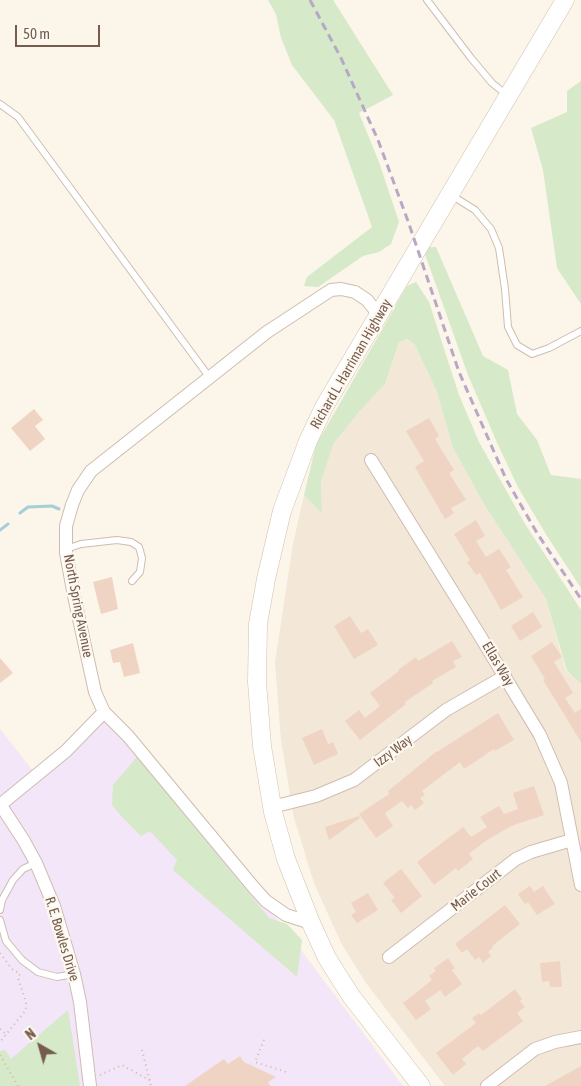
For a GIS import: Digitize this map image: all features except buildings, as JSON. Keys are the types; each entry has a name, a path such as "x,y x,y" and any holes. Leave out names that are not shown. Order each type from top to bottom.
{"main road":[{"name":"Richard L. Harriman Highway","path":"421,1086 351,996 327,958 286,859 272,806 262,746 257,682 258,624 266,579 282,511 308,441 324,407 565,0"}],"street":[{"name":"North Spring Avenue","path":"312,923 286,915 266,901 128,736 104,712 95,692 74,596 66,549 66,526 78,490 91,471 266,332 331,290 342,289 355,292 366,300 379,315"},
{"name":"Ellas Way","path":"371,460 505,676 552,759 561,783 581,886"},
{"name":"Izzy Way","path":"272,806 316,796 354,780 446,710 505,676"},
{"path":"0,805 66,750 104,712"},
{"name":"R. E. Bowles Drive","path":"0,805 36,863 54,906 74,974 94,1082"},
{"name":"Marie Court","path":"389,957 516,859 531,852 572,840"},
{"path":"487,1086 535,1049 555,1042 581,1037"}],"lane":[{"path":"427,0 492,83 508,96"},
{"path":"0,104 18,117 210,378"},
{"path":"450,195 475,210 491,229 499,248 508,326 517,345 532,354 549,348 581,331"},
{"path":"66,549 81,544 117,540 131,542 139,548 142,558 140,572 132,581"},
{"path":"0,910 2,900 13,880 23,869 36,863"},
{"path":"0,920 6,941 22,960 38,972 57,977 74,974"}],"path":[{"path":"0,953 12,969 20,974 18,978 26,1002 26,1010 0,1042"},
{"path":"0,1030 6,1034"},
{"path":"264,1040 255,1062 286,1072"},
{"path":"142,1050 151,1086"},
{"path":"0,1055 18,1086"},
{"path":"94,1082 102,1073 122,1065 151,1081"}],"shaded area":[{"path":"406,339 415,345 437,392 453,448 485,506 546,599 566,671 581,684 581,1086 445,1086 366,983 341,943 314,883 294,818 281,740 275,662 293,544 304,495 322,514 321,481 334,443 385,384 399,342"},
{"path":"101,705 255,889 403,1086 0,1086 0,729 37,776"}],"green space":[{"path":"268,0 333,0 393,95 359,113 379,162 399,222 391,244 379,252 363,256 318,287 304,286 307,277 372,227 334,120 292,65 281,38 276,14"},
{"path":"581,81 581,304 557,268 543,170 531,128 567,112 567,91"},
{"path":"429,247 436,247 483,356 508,370 517,414 537,440 551,475 581,479 581,588 519,489 498,445 468,375 425,254"},
{"path":"416,282 429,302 459,395 479,442 525,524 581,610 581,684 567,671 546,599 485,506 453,448 437,392 415,345 407,339 399,342 385,384 334,443 321,481 322,514 304,495 316,445 407,286"},
{"path":"137,757 269,918 287,924 302,940 297,977 173,870 177,860 150,831 141,836 112,805 113,785"},
{"path":"68,1010 80,1086 0,1086 0,1051 5,1050 11,1059"}],"waterway":[{"path":"20,513 28,507 52,506 59,509"},
{"path":"0,530 8,524"}],"railway":[{"path":"310,0 341,58 378,140 408,221 459,372 506,479 537,533 581,599"}]}
